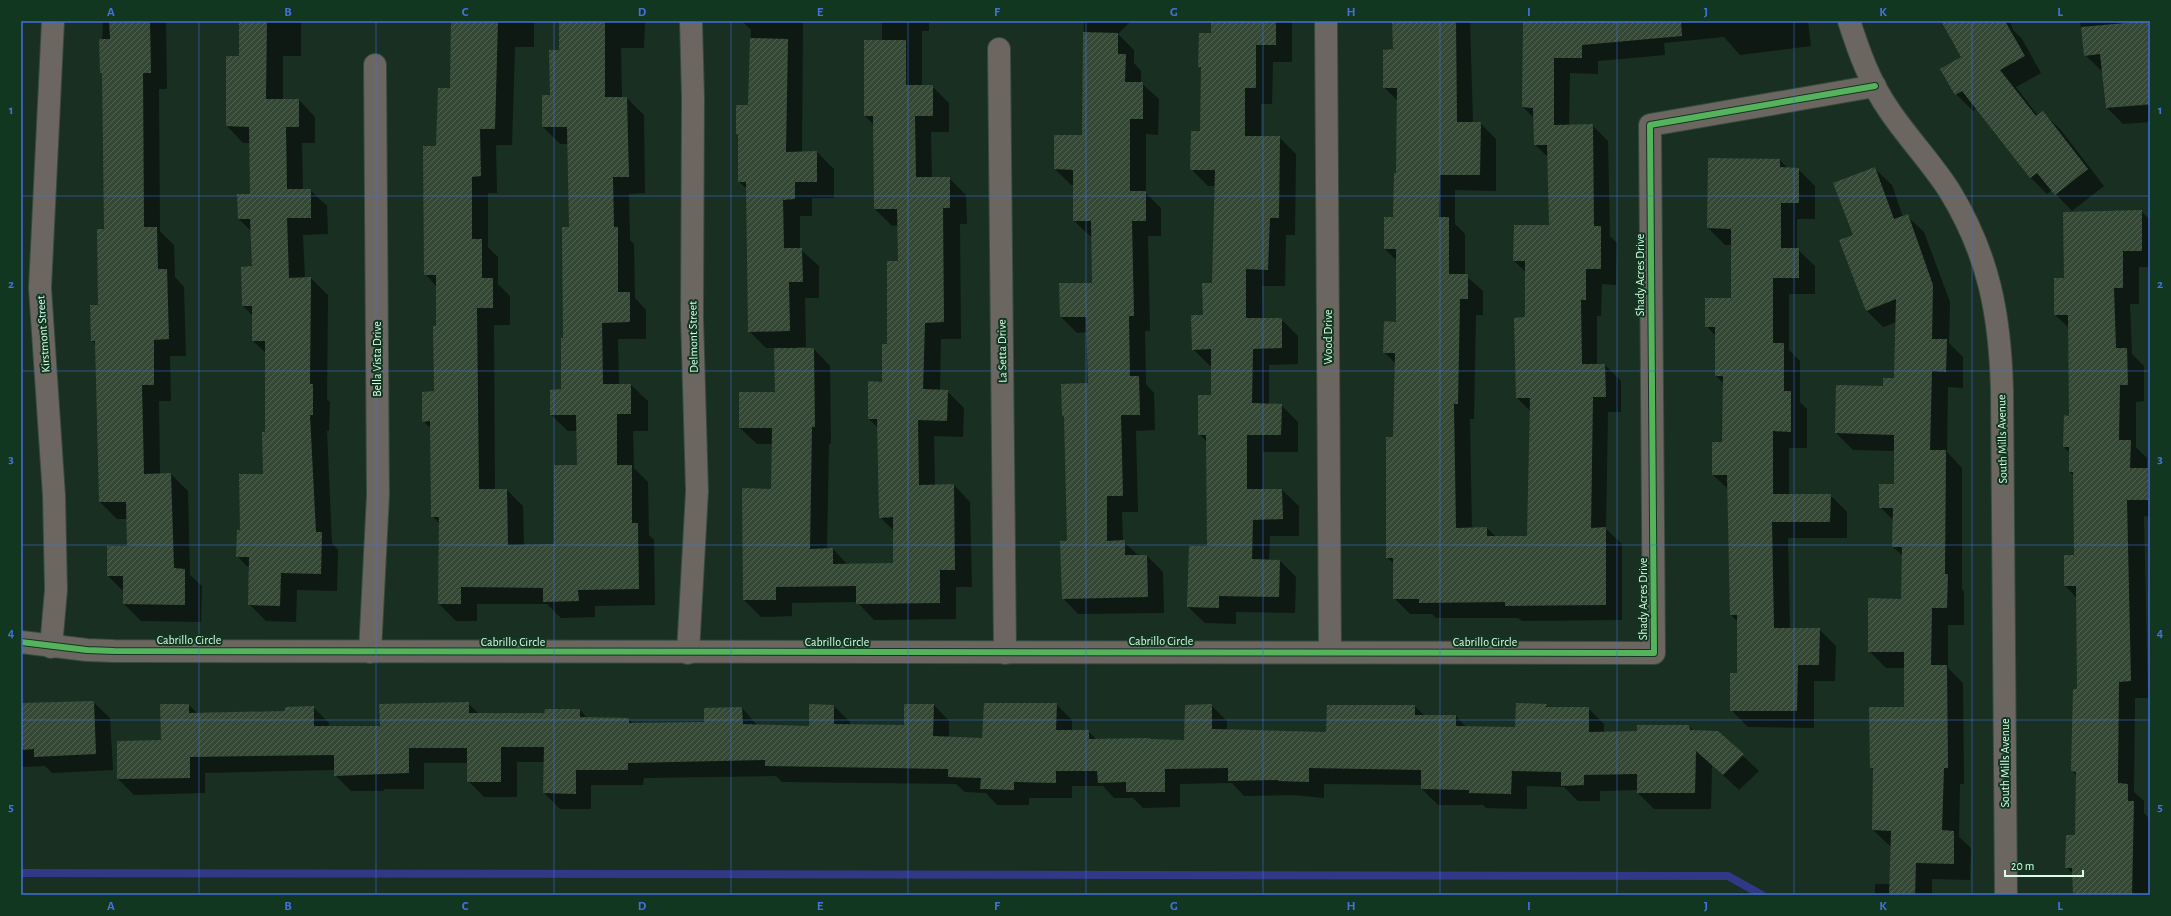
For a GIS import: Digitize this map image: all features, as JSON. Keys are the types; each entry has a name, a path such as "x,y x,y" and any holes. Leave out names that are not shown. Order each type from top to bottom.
{"street":[{"name":"Kirstmont Street","path":"51,646 56,590 54,496 40,288 53,21"},
{"name":"Delmont Street","path":"688,653 697,491 692,318 693,98 691,21"},
{"name":"Wood Drive","path":"1326,21 1330,652"},
{"name":"South Mills Avenue","path":"1849,21 1862,60 1874,86 1888,109 1948,189 1962,214 1987,273 1994,304 2001,359 2002,390 2006,895"},
{"name":"La Setta Drive","path":"999,49 1005,653"},
{"name":"Bella Vista Drive","path":"370,652 378,495 375,65"},
{"name":"Shady Acres Drive","path":"1654,653 1650,125 1874,86"},
{"name":"Cabrillo Circle","path":"21,642 114,651 688,653 1654,653"}],"building":[{"path":"109,21 150,21 151,73 143,73 144,227 157,227 158,269 167,269 169,339 154,340 154,385 142,385 144,474 171,473 174,568 185,569 185,605 123,604 123,576 107,576 107,546 127,546 126,502 99,502 95,341 91,341 90,305 98,305 97,229 104,229 102,73 100,73 99,39 110,39"},
{"path":"239,21 267,21 266,99 299,99 299,127 286,127 287,189 311,189 311,218 287,218 289,278 311,277 310,384 313,384 313,415 310,415 316,532 322,532 321,574 281,573 280,606 248,605 249,557 236,557 237,530 240,530 239,474 263,474 262,432 265,432 265,341 252,341 252,306 242,306 241,267 252,266 250,219 238,219 237,194 250,194 249,127 226,126 226,56 239,56"},
{"path":"451,21 498,21 495,129 480,129 481,176 472,177 472,239 482,239 482,278 493,278 493,308 477,308 479,489 507,489 508,545 554,544 554,465 577,465 576,415 550,415 550,390 561,389 561,338 563,338 562,227 569,227 567,127 542,127 542,95 550,95 549,50 559,50 559,21 605,21 605,97 627,97 629,177 613,177 614,227 618,227 618,292 630,292 630,322 602,323 603,384 631,384 631,414 617,414 617,465 632,465 632,523 638,523 639,589 578,590 579,601 543,602 543,588 461,587 461,604 438,604 439,517 431,517 430,421 422,422 422,392 434,391 433,326 436,326 436,275 424,275 423,146 436,146 438,88 450,88"},
{"path":"1211,21 1276,21 1276,45 1256,45 1256,88 1245,88 1245,136 1280,136 1279,218 1270,218 1268,270 1246,269 1246,318 1282,318 1282,348 1253,349 1252,403 1282,404 1281,435 1247,435 1247,489 1282,489 1283,519 1253,520 1252,559 1280,560 1279,597 1219,596 1219,608 1187,607 1189,546 1207,546 1206,435 1198,435 1198,395 1211,395 1211,349 1192,350 1191,315 1203,315 1202,283 1212,283 1215,170 1190,170 1191,131 1200,131 1201,67 1198,67 1199,33 1211,33"},
{"path":"1392,21 1456,21 1457,122 1481,122 1480,175 1440,175 1439,217 1449,217 1449,274 1468,274 1468,299 1460,299 1458,404 1454,404 1456,528 1487,527 1487,536 1527,536 1530,398 1516,398 1514,318 1525,317 1525,261 1513,261 1514,225 1549,225 1547,145 1534,145 1533,108 1522,107 1523,21 1681,21 1682,36 1582,45 1582,58 1554,58 1554,125 1593,124 1594,226 1601,226 1601,269 1586,269 1586,300 1581,300 1582,364 1605,364 1606,397 1593,397 1591,528 1606,527 1606,605 1505,606 1505,602 1419,603 1419,599 1393,599 1393,558 1386,558 1386,437 1393,437 1395,353 1383,353 1384,321 1396,322 1396,249 1384,249 1384,217 1393,217 1394,173 1396,173 1397,88 1383,88 1383,50 1393,49"},
{"path":"1941,21 2005,21 2025,56 2000,70 2036,116 2043,111 2088,169 2055,195 2037,173 2030,178 1962,91 1955,95 1940,69 1961,57"},
{"path":"2148,21 2150,104 2106,108 2100,54 2084,56 2081,27"},
{"path":"1083,32 1118,33 1118,54 1126,54 1125,82 1143,82 1143,119 1130,119 1130,191 1146,191 1146,221 1132,221 1134,316 1129,316 1130,376 1139,376 1140,415 1121,415 1123,496 1107,496 1107,541 1125,540 1125,555 1147,555 1148,597 1062,599 1060,541 1067,541 1064,416 1062,416 1061,384 1088,383 1086,317 1060,317 1059,283 1092,283 1091,221 1073,221 1073,170 1054,169 1054,135 1082,135"},
{"path":"750,38 788,39 786,152 817,151 817,182 795,182 795,199 783,200 784,248 802,248 803,282 789,282 790,331 748,332 746,182 738,182 738,134 736,134 736,105 748,105"},
{"path":"864,40 906,40 906,85 933,85 933,116 915,116 916,177 950,177 950,208 943,208 944,322 925,323 923,389 948,390 947,421 918,420 919,485 954,484 955,570 940,570 940,603 856,604 856,586 776,587 776,600 743,600 742,488 771,489 772,428 739,428 739,392 775,392 774,348 814,348 815,427 812,427 810,549 833,548 833,564 893,563 893,517 879,518 877,419 868,419 868,381 882,382 882,344 887,344 887,261 898,261 897,209 874,209 873,116 864,116"},
{"path":"1708,158 1780,159 1780,167 1799,168 1799,203 1781,203 1781,248 1799,248 1799,278 1773,278 1773,343 1784,343 1784,391 1791,391 1791,432 1773,431 1773,494 1831,494 1830,522 1772,522 1774,628 1820,628 1819,665 1798,665 1797,711 1730,711 1730,673 1737,673 1737,615 1730,615 1727,475 1712,475 1712,442 1722,442 1723,376 1715,376 1715,327 1705,327 1705,298 1731,298 1731,229 1707,228"},
{"path":"1875,167 1894,219 1908,214 1933,285 1932,339 1947,339 1946,372 1932,371 1930,450 1946,450 1945,574 1948,574 1947,608 1932,608 1931,665 1947,665 1948,768 1944,768 1942,830 1954,831 1954,864 1916,863 1915,895 1889,895 1891,831 1872,830 1873,768 1870,768 1869,707 1904,707 1904,652 1868,652 1868,598 1901,599 1902,547 1892,547 1893,508 1879,508 1879,484 1894,484 1894,435 1835,433 1836,385 1883,386 1883,378 1894,378 1896,299 1866,311 1839,240 1853,235 1833,183"},
{"path":"2142,210 2142,251 2123,251 2123,288 2114,288 2116,348 2127,348 2128,385 2120,385 2119,440 2131,440 2130,468 2148,468 2148,500 2127,500 2131,681 2119,682 2118,783 2128,784 2128,801 2134,801 2132,895 2073,895 2072,868 2065,868 2066,835 2075,835 2076,772 2071,771 2073,689 2077,689 2076,586 2064,586 2064,555 2074,555 2073,472 2069,472 2069,447 2063,447 2064,415 2069,416 2068,315 2054,315 2054,278 2064,278 2063,212"},
{"path":"94,701 96,754 34,757 34,749 21,750 21,703"},
{"path":"469,702 469,713 544,713 545,709 580,709 580,717 629,718 629,723 704,722 704,708 742,707 743,724 809,726 809,704 834,705 834,724 904,725 904,704 934,704 933,736 982,738 984,703 1057,703 1056,730 1089,730 1089,739 1150,738 1184,740 1185,705 1212,704 1212,729 1326,732 1327,705 1415,705 1415,715 1456,715 1456,726 1515,727 1516,703 1547,704 1546,707 1589,707 1589,732 1637,731 1637,725 1689,725 1690,730 1718,731 1744,754 1723,775 1696,751 1695,793 1637,793 1637,774 1584,775 1584,785 1561,786 1561,772 1512,771 1511,794 1469,793 1469,790 1421,789 1421,770 1309,768 1309,782 1278,780 1228,781 1228,768 1165,769 1165,792 1126,792 1126,782 1098,783 1097,771 1056,771 1056,783 1014,782 1014,790 980,789 981,778 948,777 948,769 765,766 765,760 628,763 628,770 576,770 576,794 543,793 544,747 501,747 501,782 467,782 467,748 409,748 409,773 334,776 334,755 190,757 190,778 117,779 117,741 161,740 160,704 189,704 189,713 285,711 285,707 314,706 314,726 380,726 379,704"}],"waterway":[{"path":"21,873 1728,876 1762,895"}],"cycle path":[{"path":"21,642 87,650 114,651 1654,653 1650,125 1875,86"}]}
